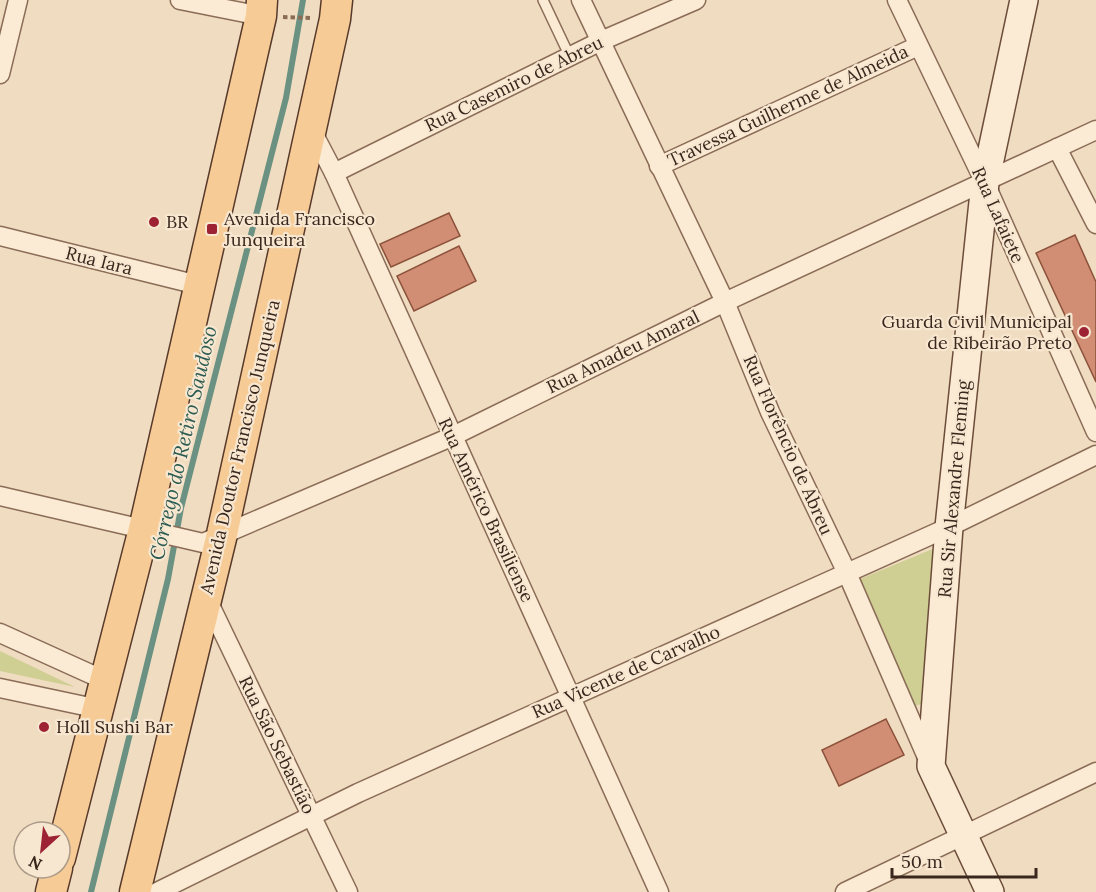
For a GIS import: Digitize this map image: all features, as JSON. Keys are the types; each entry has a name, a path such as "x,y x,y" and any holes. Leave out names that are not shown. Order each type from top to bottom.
{"main road":[{"name":"Rua Sir Alexandre Fleming","path":"931,766 949,527 985,183 1024,0"},
{"name":"Avenida Doutor Francisco Junqueira","path":"135,892 206,598 212,539 311,129 327,9"},
{"path":"70,820 106,681 151,530 198,285 269,11"},
{"name":"Rua Florêncio de Abreu","path":"931,766 990,892"}],"street":[{"path":"0,74 18,0"},
{"path":"180,0 269,11"},
{"name":"Rua Florêncio de Abreu","path":"581,0 725,302 770,412 847,573 931,766"},
{"name":"Rua Casemiro de Abreu","path":"334,173 601,41 696,0"},
{"name":"Rua Lafaiete","path":"897,0 985,183 1096,432"},
{"name":"Travessa Guilherme de Almeida","path":"659,166 918,46"},
{"name":"Rua Américo Brasiliense","path":"311,129 334,173 451,437 659,892"},
{"name":"Rua Amadeu Amaral","path":"212,539 451,437 725,302 1096,130"},
{"path":"1057,148 1096,224"},
{"name":"Rua Iara","path":"0,236 198,285"},
{"name":"Rua Vicente de Carvalho","path":"157,892 312,816 571,696 949,527 1096,455"},
{"path":"0,496 151,530 212,539"},
{"name":"Rua São Sebastião","path":"206,598 348,892"},
{"path":"0,633 106,681"},
{"path":"0,688 99,710"},
{"path":"845,892 1096,772"}],"lane":[{"path":"543,0 570,57"}],"path":[{"path":"269,11 327,9"}],"shaded area":[{"path":"935,548 921,704 909,708 860,579"},
{"path":"0,651 75,687 0,671"}],"building":[{"path":"449,213 460,236 391,267 380,244"},
{"name":"Guarda Civil Municipal de Ribeirão Preto","path":"1075,235 1096,282 1096,382 1036,253"},
{"path":"459,246 476,281 414,311 397,276"},
{"path":"886,719 904,755 839,786 822,750"}],"waterway":[{"name":"Córrego do Retiro Saudoso","path":"91,892 168,579 181,508 286,98 303,0"}],"place":[{"name":"BR","path":"154,222"},
{"name":"Avenida Francisco Junqueira","path":"212,229"},
{"name":"Guarda Civil Municipal de Ribeirão Preto","path":"1084,332"},
{"name":"Holl Sushi Bar","path":"44,727"}]}
